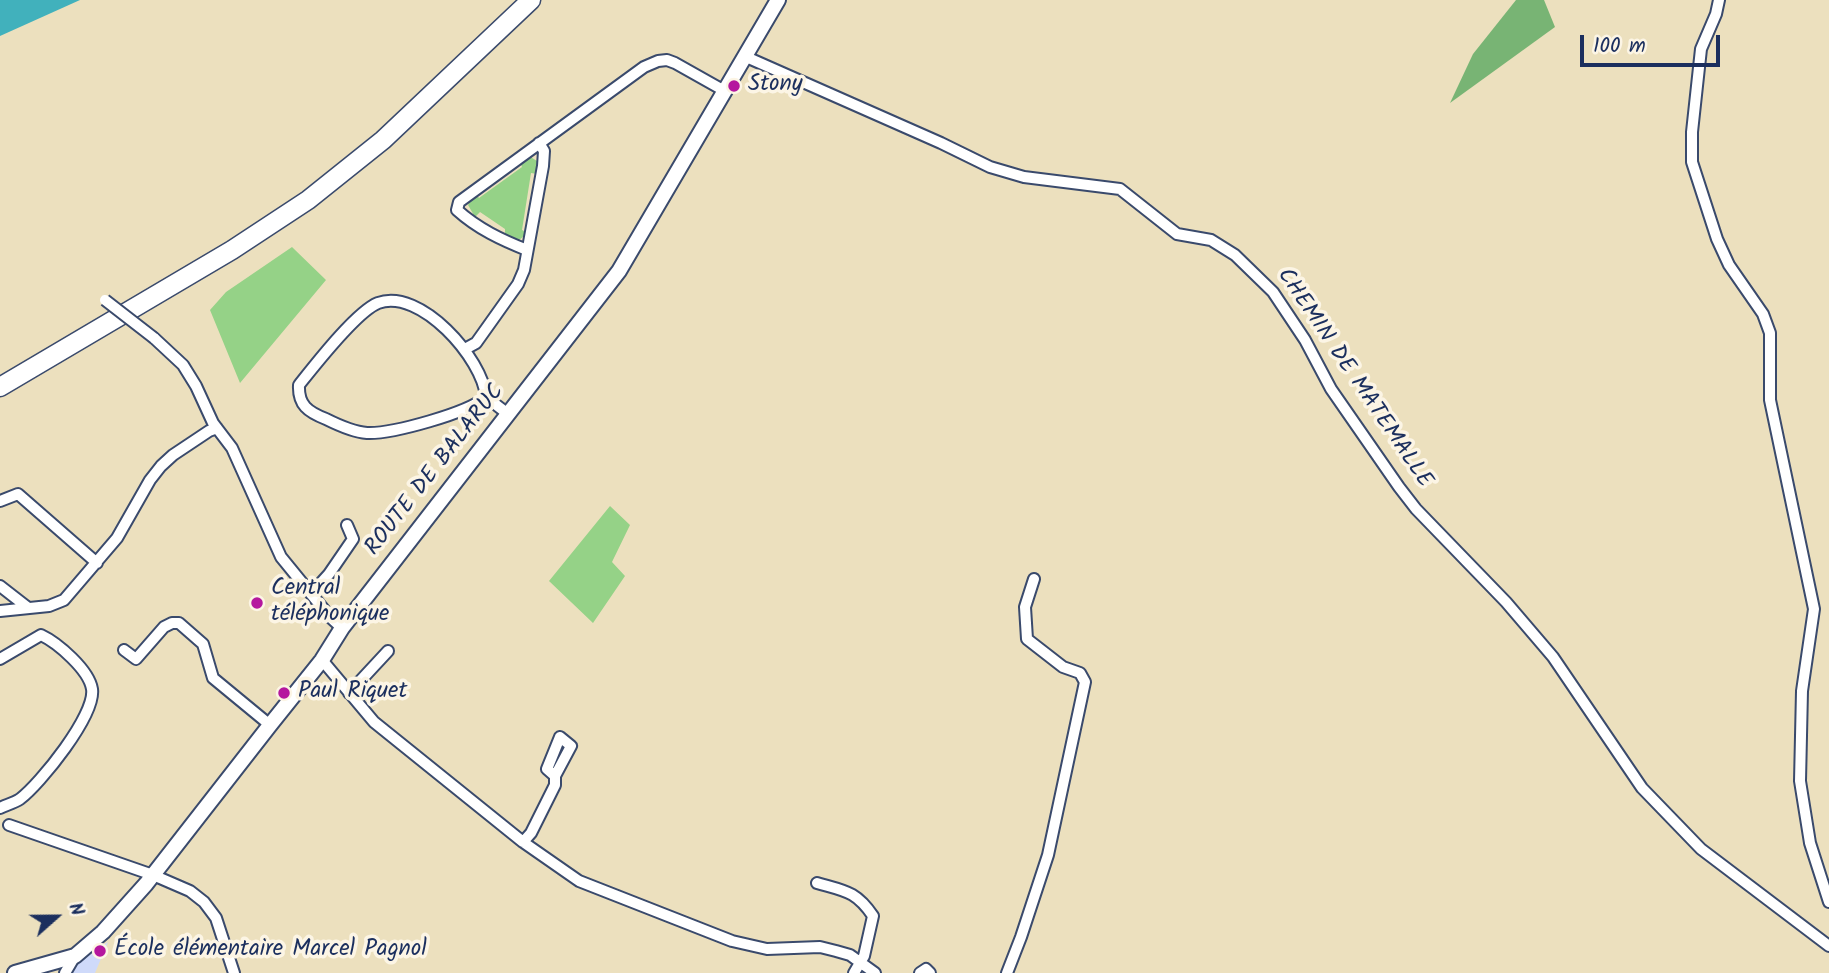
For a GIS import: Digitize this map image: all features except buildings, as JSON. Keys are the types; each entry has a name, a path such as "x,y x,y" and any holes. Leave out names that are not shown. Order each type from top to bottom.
{"main road":[{"path":"0,387 232,250 308,200 383,140 531,0"}],"street":[{"name":"ROUTE DE BALARUC","path":"15,973 75,956 103,932 153,875 322,660 342,628 619,271 778,0"},
{"path":"1720,0 1701,49 1692,132 1692,162 1717,239 1734,273 1763,314 1770,332 1770,400 1814,609 1799,723 1800,781 1810,843 1829,902"},
{"name":"CHEMIN DE MATEMALLE","path":"744,56 990,167 1024,177 1120,189 1177,234 1211,240 1236,255 1273,292 1305,340 1331,389 1399,487 1416,509 1506,602 1553,657 1642,788 1701,849 1829,946"},
{"path":"527,250 486,232 457,210 459,202 644,67 658,61 675,62 723,90"},
{"path":"465,349 476,343 508,301 524,270 544,166 544,151 540,143"},
{"path":"105,300 154,338 183,365 217,428 232,448 281,557 342,628"},
{"path":"405,302 424,310 465,349 486,388 486,397 479,404 425,422 391,431 366,433 319,416 304,407 298,397 299,385 352,324 378,303 405,302"},
{"path":"486,397 508,414"},
{"path":"0,611 49,606 64,600 117,538 161,466 173,455 217,428"},
{"path":"0,501 18,494 97,563"},
{"path":"311,594 329,574 353,539 347,525"},
{"path":"1007,973 1048,855 1085,682 1080,673 1063,667 1027,639 1025,607 1034,579"},
{"path":"0,586 27,607"},
{"path":"124,650 136,659 164,627 179,623 203,644 213,678 270,725"},
{"path":"0,659 41,635 73,659 84,672 92,689 87,711 74,736 19,799 0,807"},
{"path":"349,693 388,651"},
{"path":"322,660 374,722 523,842 579,881 732,942 767,949 820,947 850,955 875,973"},
{"path":"523,842 531,833 555,785 555,776"},
{"path":"9,825 153,875 190,891 204,902 216,918 234,973"},
{"path":"817,883 846,891 863,901 873,916 871,932 854,973"},
{"path":"65,973 75,956"},
{"path":"920,973 926,969 930,973"}],"shaded area":[{"name":"École élémentaire Marcel Pagnol","path":"108,942 95,973 71,973 76,967 75,962"}],"green space":[{"path":"1516,0 1544,0 1555,27 1450,103 1473,54"},
{"path":"529,156 537,161 537,174 531,173 522,230 528,233 519,240 505,234 505,229 480,212 475,217 468,205 475,193 479,198 522,167 520,162"},
{"path":"292,247 326,280 240,383 210,310 226,292"},
{"path":"610,506 630,525 612,562 625,576 593,623 549,581"}],"water":[{"path":"0,0 80,0 0,36"}],"place":[{"name":"Stony","path":"734,86"},
{"name":"Central téléphonique","path":"257,603"},
{"name":"Paul Riquet","path":"284,693"},
{"name":"École élémentaire Marcel Pagnol","path":"100,951"}]}
